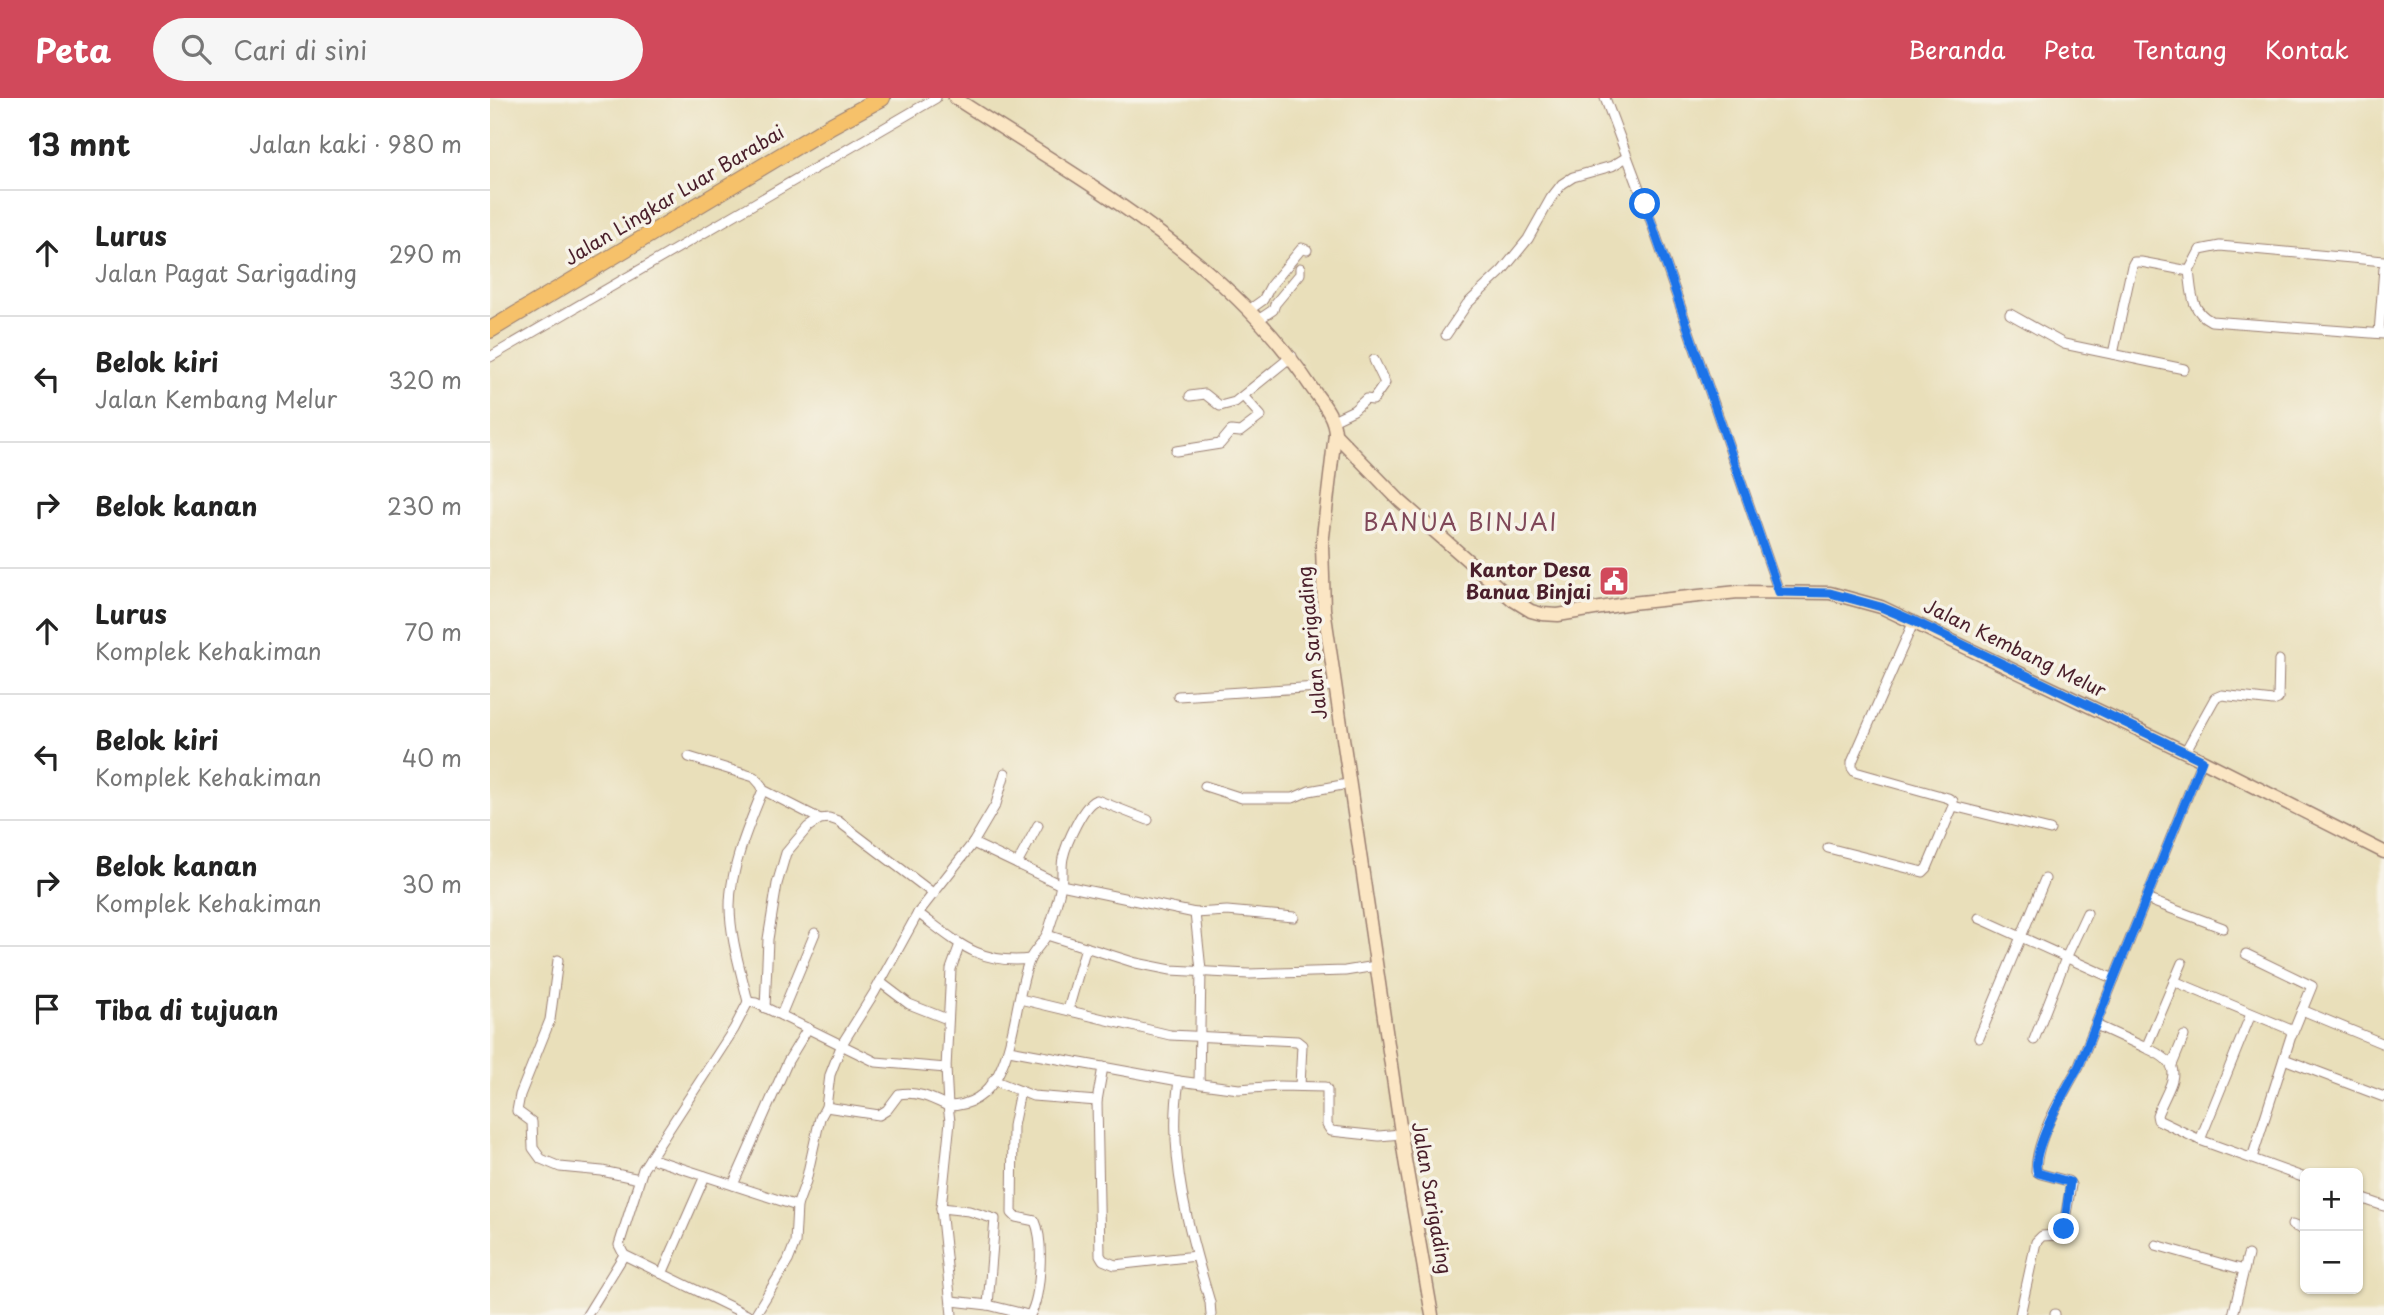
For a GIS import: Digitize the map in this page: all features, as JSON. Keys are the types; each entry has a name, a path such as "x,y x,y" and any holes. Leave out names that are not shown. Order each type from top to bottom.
{"highway":[{"name":"Jalan Lingkar Luar Barabai","path":"490,330 810,138 882,98"}],"street":[{"path":"490,357 936,98"},
{"path":"955,98 1152,226 1249,310 1292,356 1334,427 1366,399 1373,400 1385,383 1374,360"},
{"path":"1605,98 1779,592"},
{"path":"1446,335 1468,304 1502,271 1528,239 1562,184 1573,177 1612,166 1627,157"},
{"path":"2384,261 2220,246 2200,250 2189,271 2196,309 2201,316 2211,321 2382,333 2384,268"},
{"path":"1249,310 1263,300 1271,285 1302,249 1307,250"},
{"path":"2113,354 2134,262 2189,271"},
{"path":"1258,320 1273,310 1300,274 1300,268"},
{"path":"2010,314 2064,344 2184,369"},
{"path":"1190,396 1205,394 1220,406 1235,402 1292,356"},
{"path":"1177,451 1220,444 1231,431 1240,432 1261,416 1243,396"},
{"name":"Jalan Kembang Melur","path":"1334,427 1400,501 1513,600 1531,611 1558,615 1631,603 1738,592 1830,593 1881,607 2202,760 2384,852"},
{"name":"Jalan Sarigading","path":"1334,427 1322,545 1324,609 1401,1134 1432,1315"},
{"path":"1828,848 1923,872 1954,806 1953,801 1948,798 1855,772 1852,768 1852,762 1914,621"},
{"path":"2185,752 2215,698 2222,695 2273,701 2278,699 2279,660"},
{"path":"1178,696 1334,686"},
{"path":"689,757 754,778 763,790 820,819"},
{"path":"2020,1315 2038,1238 2058,1235 2064,1229 2070,1182 2038,1173 2036,1166 2056,1105 2079,1066 2202,760"},
{"path":"755,1315 795,1243 797,1206 806,1181 820,1118 826,1107 830,1075 842,1044 918,914 973,843 996,804 1004,774"},
{"path":"1205,786 1242,798 1293,799 1309,791 1348,784"},
{"path":"747,1315 624,1255 619,1245 643,1169 734,1029 748,1002 733,936 730,903 738,858 763,790"},
{"path":"826,1107 879,1115 887,1110 899,1094 907,1093 926,1096 948,1107 972,1102 993,1080 1009,1050 1030,959 1047,935 1061,884 1063,858 1076,825 1093,800 1127,810 1148,820"},
{"path":"1954,806 2050,830"},
{"path":"765,1008 768,939 780,874 786,853 808,827 820,819 838,821 934,894"},
{"path":"1017,864 1038,825"},
{"path":"973,843 1061,884 1195,913 1227,911 1294,916"},
{"path":"1979,1038 2045,879"},
{"path":"2146,899 2223,928"},
{"path":"1195,913 1201,971 1199,1083"},
{"path":"2034,1040 2087,913"},
{"path":"918,914 960,944 985,957 1013,961 1030,959"},
{"path":"1979,918 2114,979"},
{"path":"781,1015 815,933"},
{"path":"1047,935 1136,963 1171,970 1249,974 1345,971 1376,966"},
{"path":"952,1315 941,1208 950,1121 946,1068 947,1019 951,968 960,944"},
{"path":"1068,1010 1086,947"},
{"path":"2246,954 2312,986 2292,1035 2253,1155 2249,1157"},
{"path":"558,960 550,1020 520,1095 517,1111 532,1122 533,1148 541,1159 560,1167 602,1171 639,1180"},
{"path":"2146,1048 2182,962"},
{"path":"2174,981 2289,1029 2292,1035"},
{"path":"880,982 909,1004 947,1019"},
{"path":"1020,999 1170,1035 1301,1042 1300,1086"},
{"path":"748,1002 781,1015 876,1062 946,1068"},
{"path":"2302,1010 2384,1044"},
{"path":"2200,1139 2251,1014"},
{"path":"2096,1025 2164,1055 2172,1065"},
{"path":"733,1185 788,1061 808,1028"},
{"path":"2184,1036 2172,1065 2173,1074 2157,1118 2200,1139 2300,1176"},
{"path":"1009,1050 1179,1082 1239,1089 1322,1086 1327,1090 1327,1125 1331,1131 1379,1136 1401,1134"},
{"path":"2284,1059 2384,1097"},
{"path":"1103,1067 1097,1101 1098,1218 1102,1260 1115,1265 1196,1256"},
{"path":"993,1080 1033,1096 1097,1101"},
{"path":"1179,1082 1175,1134 1186,1214 1210,1302 1211,1315"},
{"path":"952,1301 988,1305 1029,1315 1036,1299 1041,1245 1035,1221 1016,1217 1012,1213 1013,1126 1020,1091"},
{"path":"650,1158 797,1206"},
{"path":"662,1274 705,1176"},
{"path":"2363,1199 2384,1206"},
{"path":"941,1208 969,1211 995,1219 988,1305"},
{"path":"2292,1225 2300,1227"},
{"path":"2156,1245 2244,1270"},
{"path":"587,1315 624,1255"},
{"path":"2233,1315 2248,1255"}],"place":[{"name":"Kantor Desa Banua Binjai","path":"1614,581"}],"district":[{"name":"BANUA BINJAI","path":"1461,523"}],"route":[{"path":"1645,204 1779,592 1830,593 1881,607 2202,760 2079,1066 2056,1105 2038,1157 2038,1173 2070,1182 2064,1229"}]}
